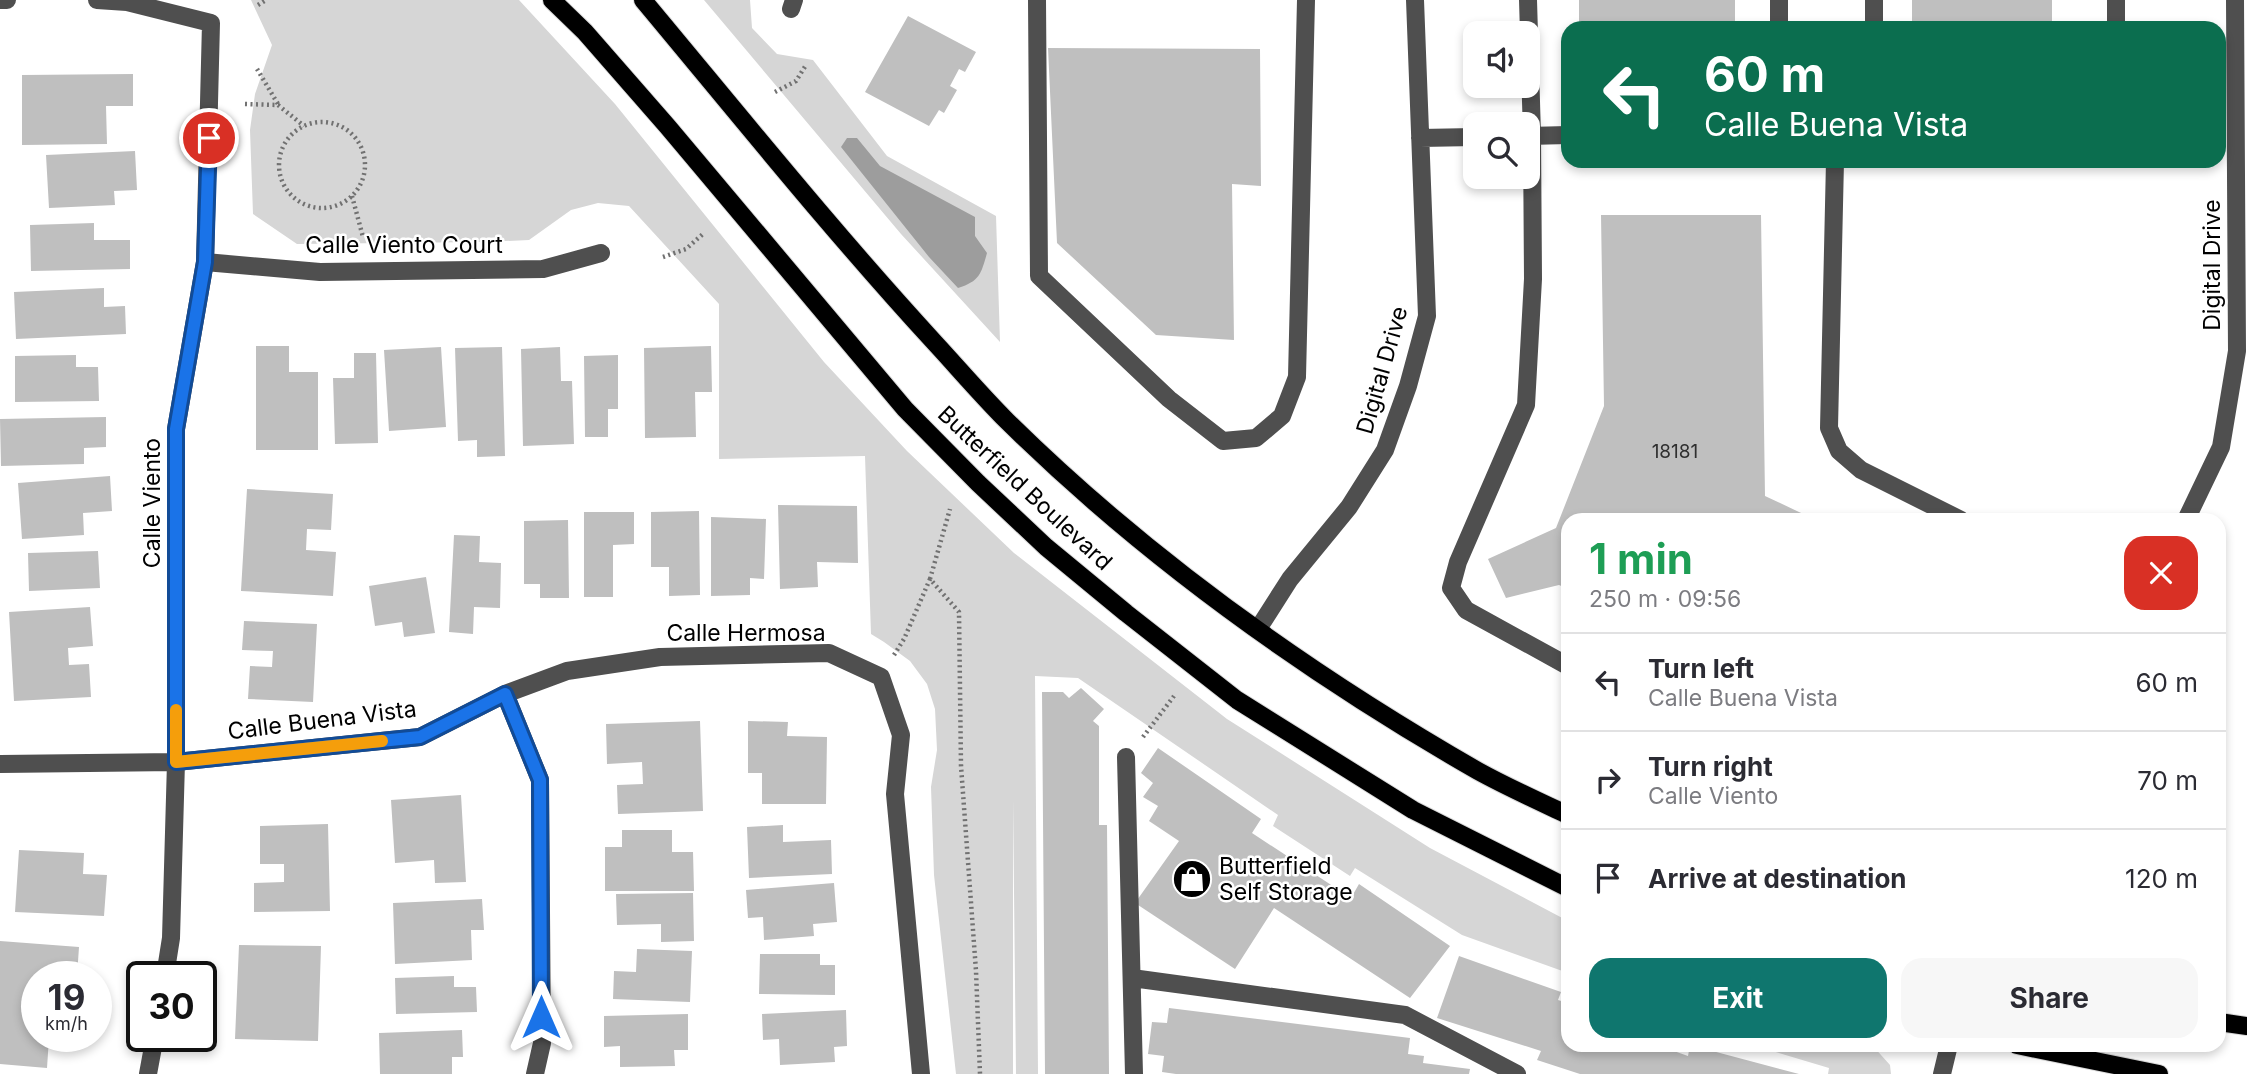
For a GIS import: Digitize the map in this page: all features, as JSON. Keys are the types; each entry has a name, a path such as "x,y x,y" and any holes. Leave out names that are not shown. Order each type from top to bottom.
{"main road":[{"name":"Butterfield Boulevard","path":"552,0 585,32 660,117 905,409 1046,547 1125,613 1237,700 1413,810 1561,884"},
{"name":"Butterfield Boulevard","path":"643,0 865,267 1006,420 1075,484 1156,553 1258,629 1370,706 1481,772 1561,812"},
{"path":"2226,1023 2247,1026"},
{"path":"2051,1052 2159,1074"}],"street":[{"path":"0,0 6,0"},
{"name":"Calle Viento","path":"97,0 127,2 211,23 205,262 176,429 176,762 171,938 167,961"},
{"path":"1037,0 1039,276 1169,399 1223,441 1256,438 1282,416 1297,377 1306,0"},
{"name":"Digital Drive","path":"1258,629 1290,579 1349,508 1385,450 1408,386 1427,316 1415,0"},
{"path":"1528,0 1530,112"},
{"path":"1779,0 1779,21"},
{"path":"1874,0 1874,21"},
{"path":"2116,0 2116,21"},
{"name":"Digital Drive","path":"2189,513 2221,447 2242,351 2241,104 2235,0"},
{"path":"1540,135 1561,135"},
{"path":"1420,138 1463,137"},
{"path":"1835,168 1829,428 1839,452 1861,470 1947,513"},
{"path":"1531,189 1533,279 1526,405 1458,562 1451,588 1466,610 1561,662"},
{"name":"Calle Viento Court","path":"205,262 320,272 543,269 601,253"},
{"name":"Calle Hermosa","path":"505,694 567,671 660,657 829,653 881,677"},
{"path":"881,677 901,735 895,794 921,1074"},
{"path":"505,694 540,780 542,1043 535,1074"},
{"name":"Calle Buena Vista","path":"0,764 176,762 420,737 505,694"},
{"path":"1126,757 1134,1074"},
{"path":"1132,978 1405,1015 1517,1074"},
{"path":"148,1074 152,1052"},
{"path":"1942,1074 1947,1052"}],"path":[{"path":"258,5 266,0"},
{"path":"775,92 796,80 806,65"},
{"path":"257,69 278,105 304,126"},
{"path":"245,104 278,105"},
{"path":"322,122 336,124 348,130 363,150 365,162 360,186 352,196 335,206 311,206 299,201 285,186 281,177 280,163 288,139 304,126 322,122"},
{"path":"352,196 363,237"},
{"path":"663,257 686,248 704,233"},
{"path":"881,677 904,639 930,579 950,509"},
{"path":"930,579 959,612 961,766 976,971 980,1074"},
{"path":"1143,738 1174,696"}],"shaded area":[{"path":"251,0 519,0 615,104 824,362 907,451 1014,553 1227,719 1430,848 1561,917 1561,970 1462,935 1355,868 1350,876 1273,826 1278,815 1078,678 1035,676 1038,1074 1016,1074 1013,799 1013,1074 956,1074 934,875 931,787 937,750 935,709 927,684 910,661 871,634 865,456 719,459 719,304 629,206 598,203 571,210 529,240 481,242 297,244 253,214 250,130 255,94 272,45"},
{"path":"704,0 750,0 752,28 777,54 813,60 887,156 996,216 1000,342 901,234"},
{"path":"847,138 857,138 880,166 975,217 975,236 987,253 981,271 971,283 958,288 929,257 841,147"},
{"path":"1775,1052 1878,1052 1890,1065 1891,1074 1828,1074 1829,1068"}],"building":[{"path":"1579,0 1735,0 1735,21 1579,21"},
{"path":"1912,0 2052,0 2052,21 1912,21"},
{"path":"908,16 976,52 965,72 959,69 950,86 957,90 944,113 939,110 929,126 865,92"},
{"path":"1048,48 1260,49 1261,186 1232,184 1234,340 1156,335 1057,243"},
{"path":"133,74 133,106 106,106 107,144 22,145 22,75"},
{"path":"135,151 137,190 114,191 115,205 49,208 46,155"},
{"path":"1601,215 1761,215 1765,496 1801,513 1562,513 1604,406"},
{"path":"94,223 94,240 130,240 130,269 31,271 30,225"},
{"path":"104,288 104,307 125,306 126,334 16,339 14,292"},
{"path":"256,346 289,346 289,372 318,372 318,450 256,450"},
{"path":"711,346 712,392 695,392 696,437 645,438 644,348"},
{"path":"441,347 446,427 389,431 384,350"},
{"path":"502,347 505,456 477,457 477,440 458,441 455,348"},
{"path":"560,347 561,381 572,381 574,444 523,446 521,349"},
{"path":"354,353 376,353 378,443 335,444 333,378 354,378"},
{"path":"76,355 76,367 98,367 99,401 15,402 15,356"},
{"path":"618,355 618,409 608,409 608,437 585,437 584,356"},
{"path":"106,417 106,447 84,448 84,464 1,466 0,419"},
{"path":"110,476 112,511 83,513 84,535 22,539 18,483"},
{"path":"247,489 333,494 331,530 307,529 306,550 336,552 333,596 241,591"},
{"path":"778,505 857,506 858,563 817,562 818,587 780,589"},
{"path":"699,511 700,595 669,596 669,567 651,567 651,512"},
{"path":"584,512 634,512 634,544 613,545 613,597 584,597"},
{"path":"1561,515 1561,586 1506,598 1488,559 1556,528"},
{"path":"711,517 766,519 764,579 750,578 750,595 711,596"},
{"path":"568,520 569,598 540,598 540,584 524,584 524,521"},
{"path":"454,535 480,536 479,562 501,563 500,608 474,607 473,634 449,632"},
{"path":"98,551 100,588 29,591 28,553"},
{"path":"426,577 435,633 404,637 402,622 375,626 369,586"},
{"path":"90,607 93,646 68,648 69,665 89,664 91,697 14,701 9,612"},
{"path":"244,621 317,624 313,702 248,699 250,666 272,667 273,651 242,650"},
{"path":"1081,688 1104,709 1093,721 1099,726 1099,825 1107,825 1109,1074 1045,1074 1042,692 1063,692 1069,698"},
{"path":"700,721 703,811 618,814 617,785 643,784 642,762 607,764 606,724"},
{"path":"748,721 788,722 787,736 827,737 826,804 762,804 762,773 748,773"},
{"path":"1158,748 1261,819 1252,833 1351,898 1359,884 1450,946 1410,998 1274,908 1235,969 1135,903 1179,841 1149,821 1158,806 1143,797 1153,783 1141,773"},
{"path":"461,795 466,882 435,883 434,860 395,863 391,800"},
{"path":"328,824 330,911 254,912 254,883 284,882 284,864 260,864 260,826"},
{"path":"783,825 783,842 831,840 832,874 749,878 747,827"},
{"path":"622,830 672,830 672,852 693,852 694,891 605,891 605,847 622,847"},
{"path":"19,850 84,853 83,874 107,875 104,916 15,912"},
{"path":"834,883 837,922 813,924 814,936 764,940 763,917 748,918 746,890"},
{"path":"693,893 694,941 661,942 661,924 617,925 616,894"},
{"path":"482,899 484,930 471,930 472,960 395,964 393,903"},
{"path":"0,941 79,947 78,961 21,961 21,1052 48,1052 47,1068 0,1064"},
{"path":"239,945 321,946 318,1041 235,1039"},
{"path":"637,949 692,951 690,1002 613,999 614,971 636,972"},
{"path":"760,954 820,954 820,965 835,965 835,995 759,994"},
{"path":"1459,956 1561,992 1558,1000 1561,1001 1561,1052 1677,1052 1688,1056 1689,1052 1716,1052 1799,1074 1580,1074 1537,1060 1541,1051 1437,1018"},
{"path":"454,976 454,987 476,987 477,1012 396,1014 395,978"},
{"path":"1169,1008 1410,1038 1408,1054 1424,1056 1423,1063 1470,1069 1469,1074 1162,1072 1164,1056 1148,1054 1152,1022 1167,1023"},
{"path":"846,1010 847,1046 834,1047 835,1062 780,1065 779,1039 763,1040 762,1014"},
{"path":"688,1014 688,1050 674,1050 675,1066 620,1067 620,1046 604,1047 604,1016"},
{"path":"462,1030 463,1057 452,1057 452,1074 380,1074 379,1033"}],"slow traffic":[{"path":"176,710 176,762 382,741"}],"place":[{"name":"Butterfield Self Storage","path":"1192,879"}],"route":[{"path":"209,138 205,262 176,429 176,762 420,737 505,694 540,780 541,1017"}]}
